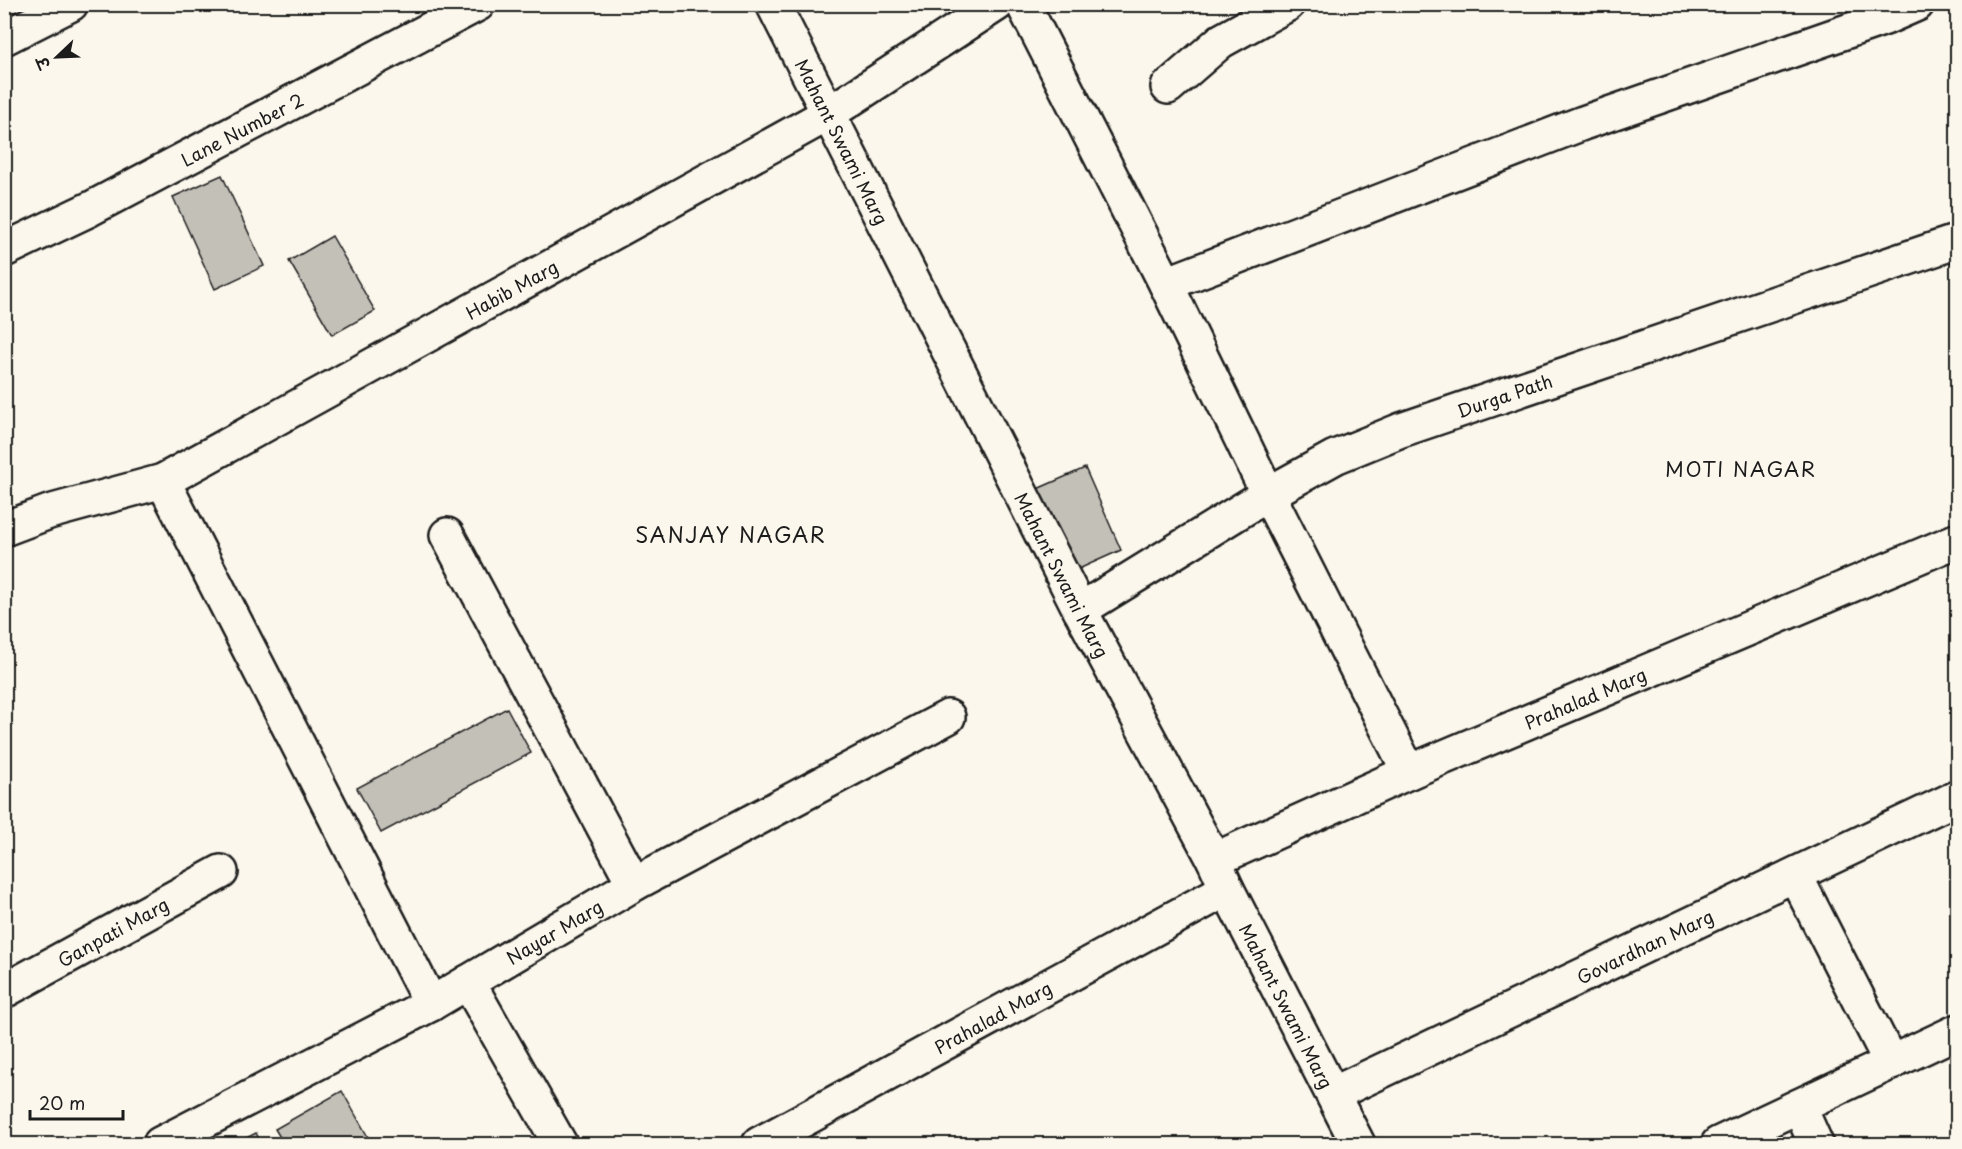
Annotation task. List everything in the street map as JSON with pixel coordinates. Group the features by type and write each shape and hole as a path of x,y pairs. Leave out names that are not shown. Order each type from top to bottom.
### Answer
{"street":[{"path":"4,38 71,4"},
{"name":"Lane Number 2","path":"4,250 101,204 478,4"},
{"name":"Mahant Swami Marg","path":"773,4 1080,610 1221,874 1358,1144"},
{"name":"Habib Marg","path":"4,530 50,512 163,481 828,114 997,4"},
{"path":"1023,4 1166,284 1268,494 1409,772"},
{"path":"1168,87 1221,41 1288,4"},
{"path":"1166,284 1583,123 1882,11 1917,4"},
{"name":"Durga Path","path":"1080,610 1268,494 1335,457 1401,430 1958,241"},
{"path":"163,481 431,1004"},
{"path":"447,536 634,884"},
{"name":"Prahalad Marg","path":"759,1144 1221,874 1409,772 1958,540"},
{"name":"Nayar Marg","path":"160,1144 431,1004 634,884 948,717"},
{"name":"Govardhan Marg","path":"1333,1094 1958,797"},
{"name":"Ganpati Marg","path":"4,991 221,872"},
{"path":"1795,875 1891,1063"},
{"path":"468,982 560,1144"},
{"path":"1718,1144 1958,1031"},
{"path":"1799,1106 1816,1144"}],"building":[{"path":"222,175 264,266 215,289 173,197"},
{"path":"332,236 375,311 332,335 289,261"},
{"path":"1085,468 1121,550 1072,572 1035,490"},
{"path":"507,708 531,753 381,833 357,788"},
{"path":"342,1091 372,1144 284,1144 275,1129"},
{"path":"256,1133 262,1144 235,1144"}],"district":[{"name":"MOTI NAGAR","path":"1741,469"},
{"name":"SANJAY NAGAR","path":"731,534"}]}
